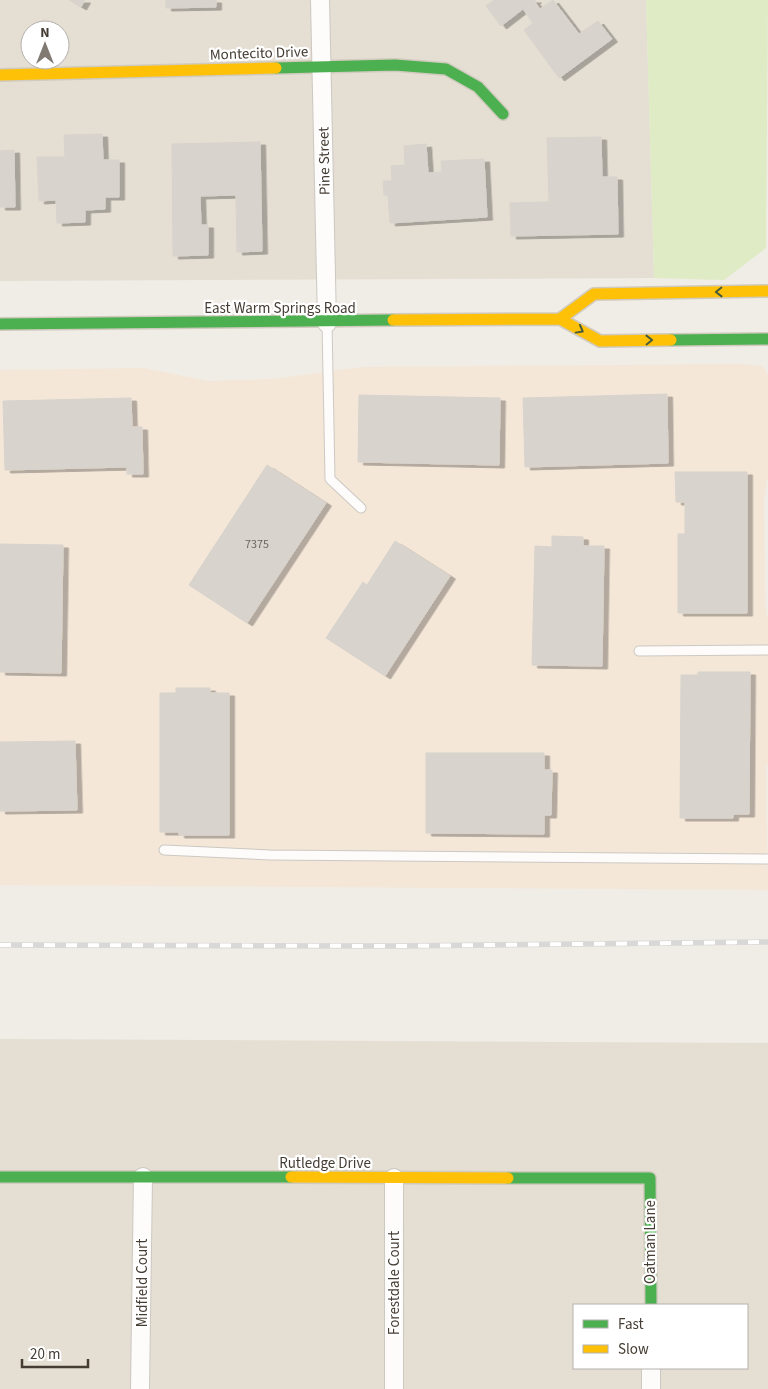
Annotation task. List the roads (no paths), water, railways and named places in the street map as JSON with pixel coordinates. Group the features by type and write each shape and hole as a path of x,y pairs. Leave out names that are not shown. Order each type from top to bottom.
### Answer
{"street":[{"name":"Pine Street","path":"320,0 327,323"},
{"name":"Montecito Drive","path":"0,76 395,64 446,69 478,87 502,114"},
{"path":"560,319 594,294 768,291"},
{"name":"East Warm Springs Road","path":"0,324 327,323 560,319 600,341 768,339"},
{"name":"Rutledge Drive","path":"0,1177 650,1178"},
{"name":"Midfield Court","path":"140,1389 142,1177"},
{"name":"Forestdale Court","path":"394,1178 394,1389"},
{"name":"Oatman Lane","path":"650,1178 651,1304"},
{"path":"651,1369 651,1389"}],"lane":[{"path":"327,323 330,479 361,508"},
{"path":"639,651 768,650"},
{"path":"164,850 314,855 768,859"}],"railway":[{"path":"0,945 396,946 768,942"}]}
